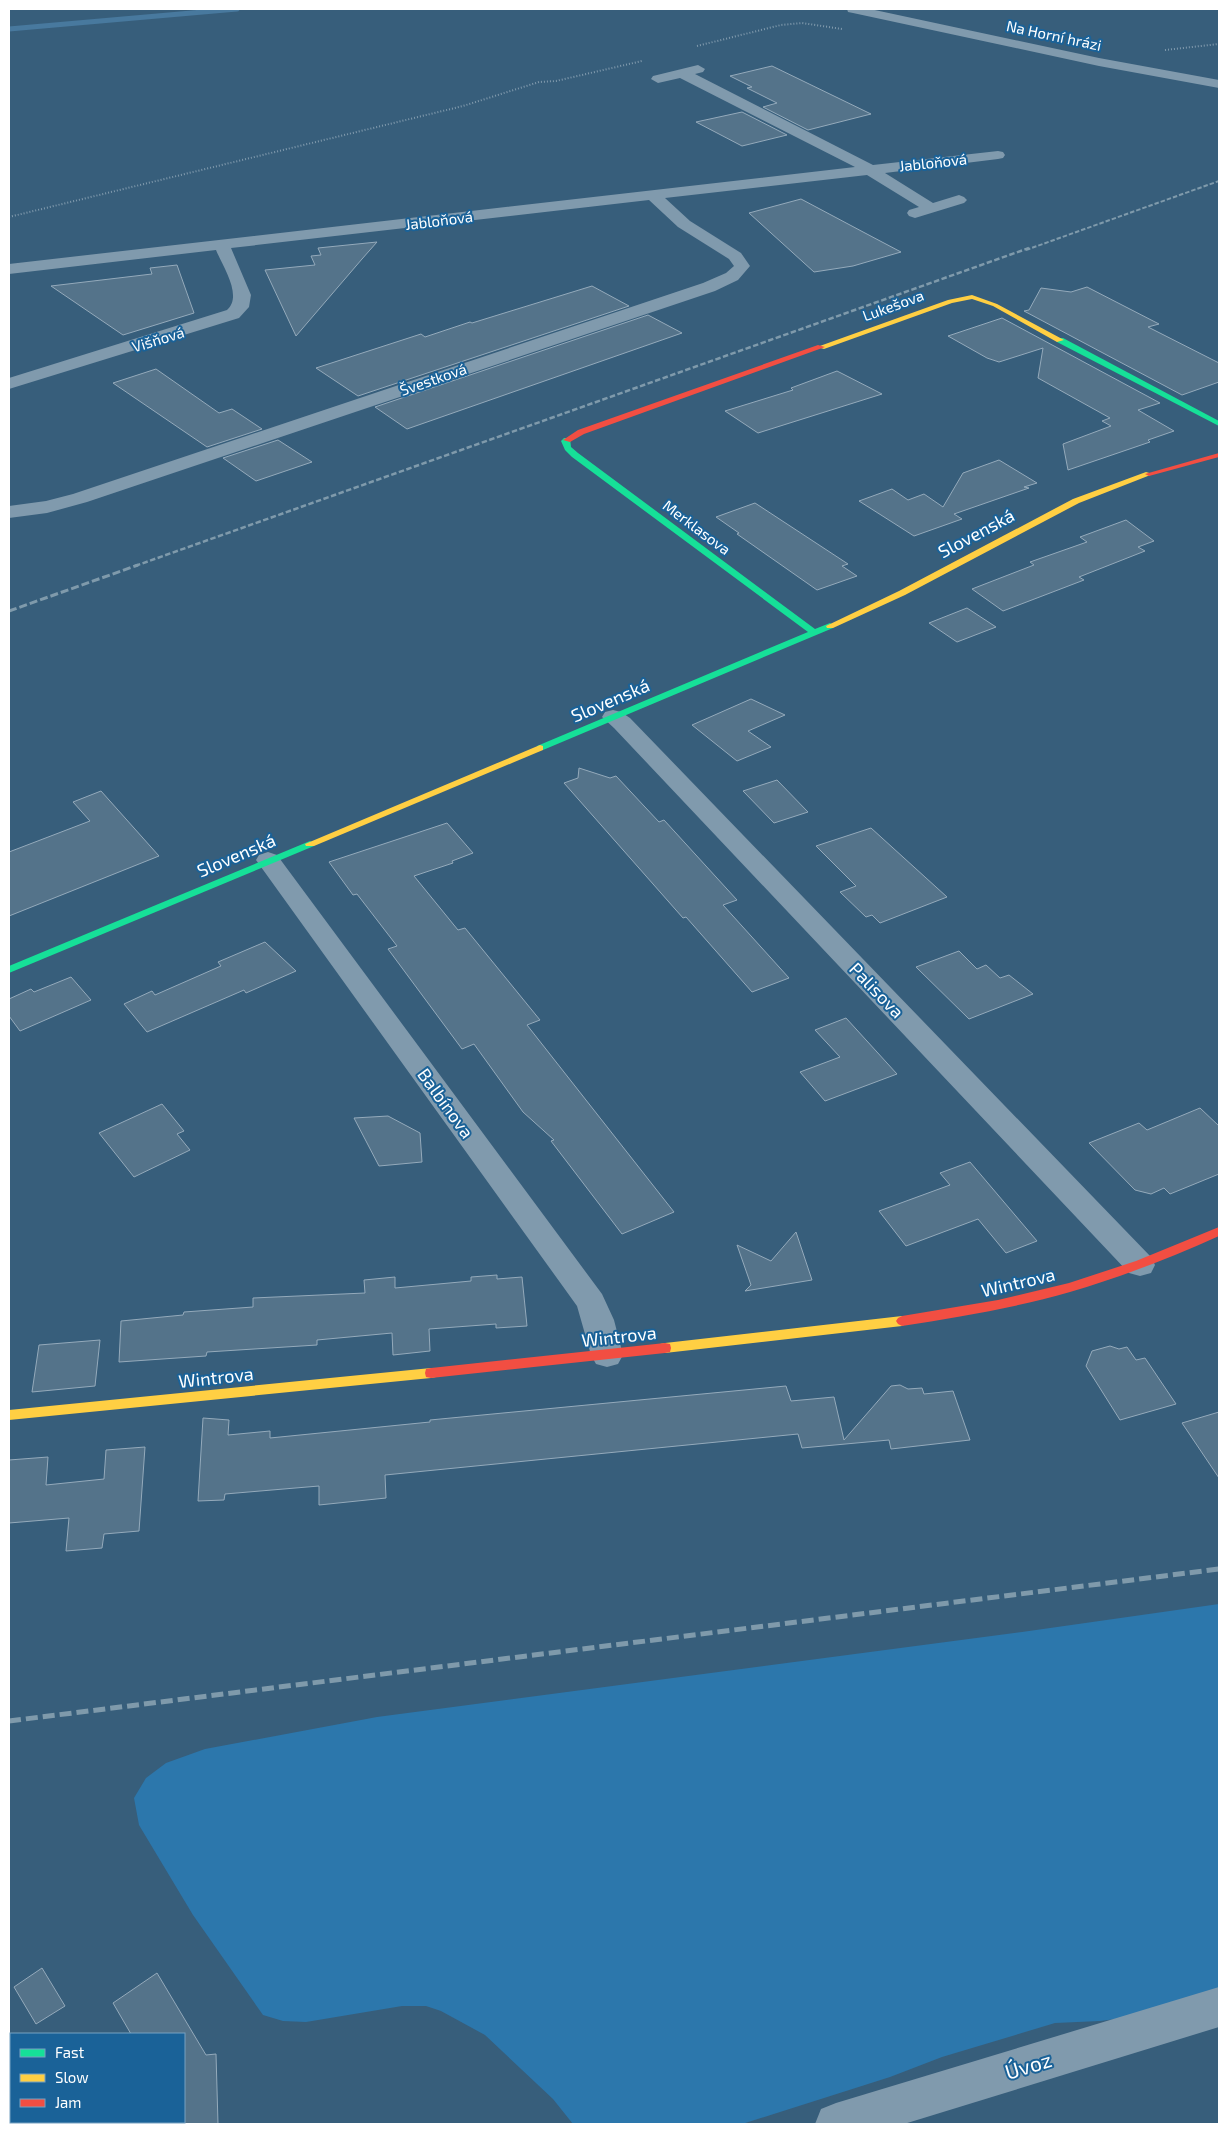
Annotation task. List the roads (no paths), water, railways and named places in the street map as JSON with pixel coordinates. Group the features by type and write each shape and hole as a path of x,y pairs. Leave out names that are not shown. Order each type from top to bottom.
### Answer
{"street":[{"name":"Na Horní hrázi","path":"852,9 1075,57 1219,84"},
{"path":"658,79 707,67"},
{"name":"Jabloňová","path":"682,73 844,155 931,208"},
{"name":"Jabloňová","path":"9,269 998,155"},
{"name":"Švestková","path":"9,512 38,509 80,498 699,290 733,276 739,271 742,266 735,256 684,224 653,195"},
{"path":"908,215 959,200"},
{"name":"Višňová","path":"9,384 233,314 241,307 242,296 222,245"},
{"name":"Lukešova","path":"565,441 581,432 950,300 972,298 995,305 1219,424"},
{"name":"Merklasova","path":"565,441 568,448 575,455 815,633"},
{"name":"Slovenská","path":"9,970 268,860 815,633 902,593 1076,501 1126,481 1219,455"},
{"name":"Palisova","path":"613,717 622,723 1140,1265"},
{"name":"Balbínova","path":"268,860 591,1302 607,1355"},
{"name":"Wintrova","path":"9,1415 607,1355 936,1318 1000,1305 1076,1286 1140,1265 1219,1231"},
{"name":"Úvoz","path":"836,2124 1219,2007"}],"waterway":[{"path":"9,29 237,9"}],"railway":[{"path":"1026,250 1219,181"},
{"path":"135,566 1029,248"},
{"path":"9,611 138,565"},
{"path":"9,1721 1219,1569"}]}
